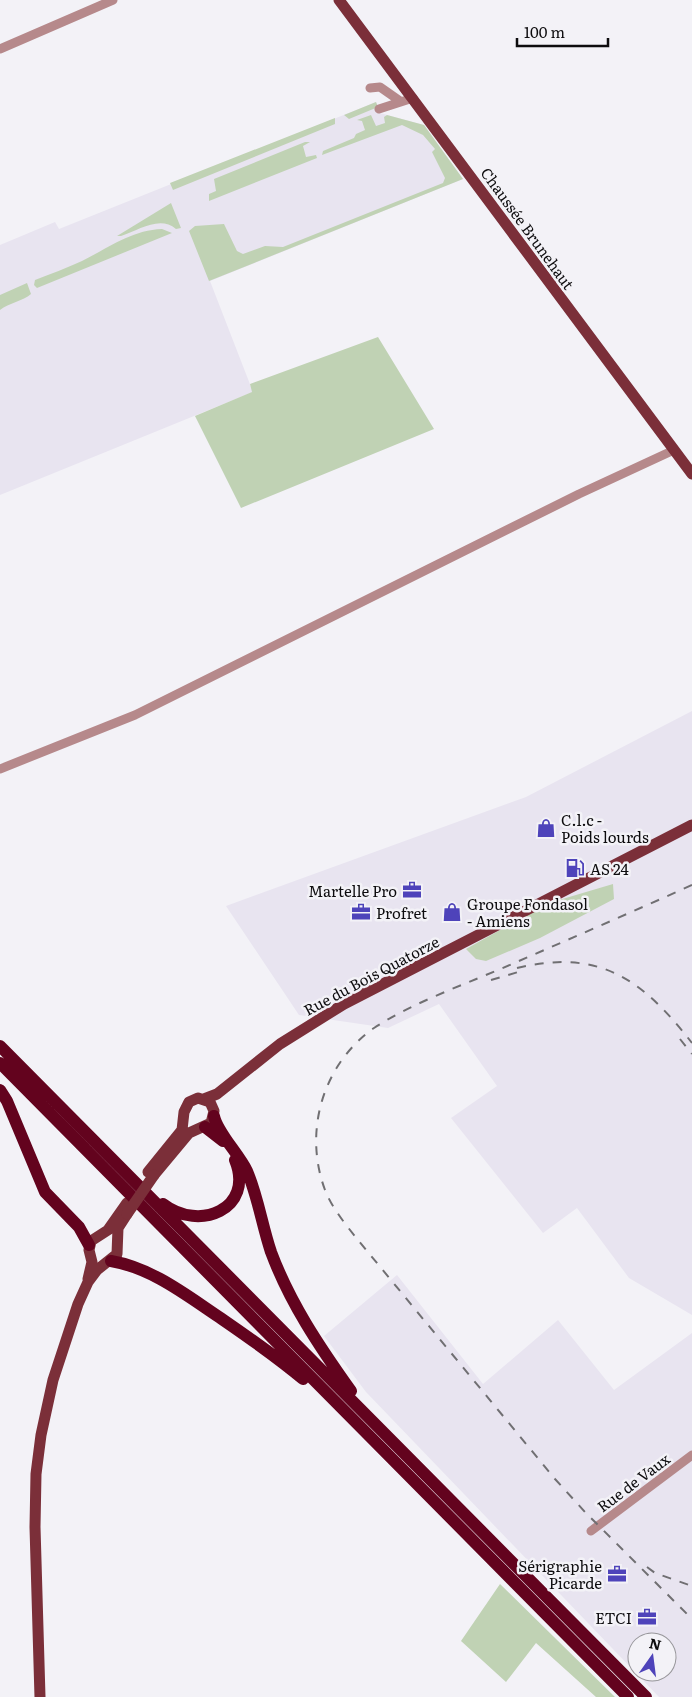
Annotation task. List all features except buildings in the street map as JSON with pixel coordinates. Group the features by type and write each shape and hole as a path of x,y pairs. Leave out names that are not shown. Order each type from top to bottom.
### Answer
{"highway":[{"path":"0,1046 646,1697"},
{"path":"0,1063 628,1697"},
{"path":"0,1090 11,1109 45,1192 78,1227 90,1250"},
{"path":"214,1113 216,1122 238,1153 250,1180 270,1250 295,1305 310,1332 372,1421"},
{"path":"134,1180 179,1214 199,1217 220,1211 235,1196 238,1186 238,1170 220,1138 201,1128"},
{"path":"107,1262 135,1267 171,1285 270,1352 315,1389 338,1403"}],"main road":[{"name":"Chaussée Brunehaut","path":"339,0 692,474"},
{"name":"Rue du Bois Quatorze","path":"204,1099 217,1094 280,1044 344,1004 692,825"},
{"name":"Rue du Bois Quatorze","path":"214,1113 223,1096 256,1064"},
{"path":"40,1697 35,1544 39,1449 58,1362 78,1304 88,1282 92,1262 90,1250 94,1237 104,1234 114,1224 182,1130 184,1112 189,1102 198,1098 210,1102 214,1113 211,1123 184,1138 151,1174"},
{"path":"184,1117 189,1124 201,1128"},
{"path":"88,1282 117,1254 118,1228 127,1208"},
{"path":"104,1234 111,1236 116,1241"},
{"path":"90,1250 96,1260 107,1262"}],"street":[{"path":"0,49 113,0"},
{"path":"370,88 380,88 400,101"},
{"path":"379,109 413,98"},
{"path":"0,770 135,715 579,494 674,450"},
{"name":"Rue de Vaux","path":"592,1531 692,1455"}],"shaded area":[{"path":"376,102 380,113 424,125 463,179 210,281 253,392 0,495 0,245 55,222 59,229"},
{"path":"692,711 692,1315 629,1278 577,1208 543,1233 451,1118 497,1086 439,1004 388,1028 299,1015 226,906 526,797"},
{"path":"397,1275 483,1384 558,1320 614,1390 692,1333 692,1697 659,1697 645,1682 677,1682 677,1632 627,1632 627,1664 366,1392 324,1336"}],"green space":[{"path":"376,102 378,107 349,119 344,115"},
{"path":"371,115 376,126 385,123 384,117 387,115 424,125 463,179 209,281 189,231 195,226 224,224 237,251 243,254 265,246 283,247 443,183 445,178 432,152 435,149 423,135 402,125 322,155 323,151 354,138 356,134 365,130 362,121 357,120"},
{"path":"335,118 335,124 173,190 170,183"},
{"path":"305,142 310,142 303,146 306,157 316,155 317,158 209,201 209,194 216,191 214,179"},
{"path":"171,203 181,228 176,229 170,225 156,223 117,236"},
{"path":"162,229 172,233 37,288 34,285 35,280 82,261 130,236"},
{"path":"27,283 31,294 0,310 0,295"},
{"path":"378,337 434,429 241,508 195,416 252,392 250,384"},
{"path":"613,884 614,899 540,938 486,961 476,959 466,949 549,903"},
{"path":"500,1584 615,1697 596,1697 536,1643 506,1682 461,1641"}],"railway":[{"path":"692,885 423,1001 374,1028 356,1043 342,1060 330,1080 322,1100 317,1122 316,1145 319,1168 325,1190 335,1210 353,1234 555,1479 585,1512 692,1619"},
{"path":"517,968 546,963 572,962 596,966 617,974 637,986 656,1002 692,1043"},
{"path":"491,980 525,970"},
{"path":"680,1039 692,1054"},
{"path":"647,1567 655,1573 692,1586"}],"place":[{"name":"C.l.c - Poids lourds","path":"546,828"},
{"name":"AS 24","path":"575,868"},
{"name":"Martelle Pro","path":"412,890"},
{"name":"Profret","path":"361,912"},
{"name":"Groupe Fondasol - Amiens","path":"452,912"},
{"name":"Sérigraphie Picarde","path":"617,1574"},
{"name":"ETCI","path":"647,1617"}]}
